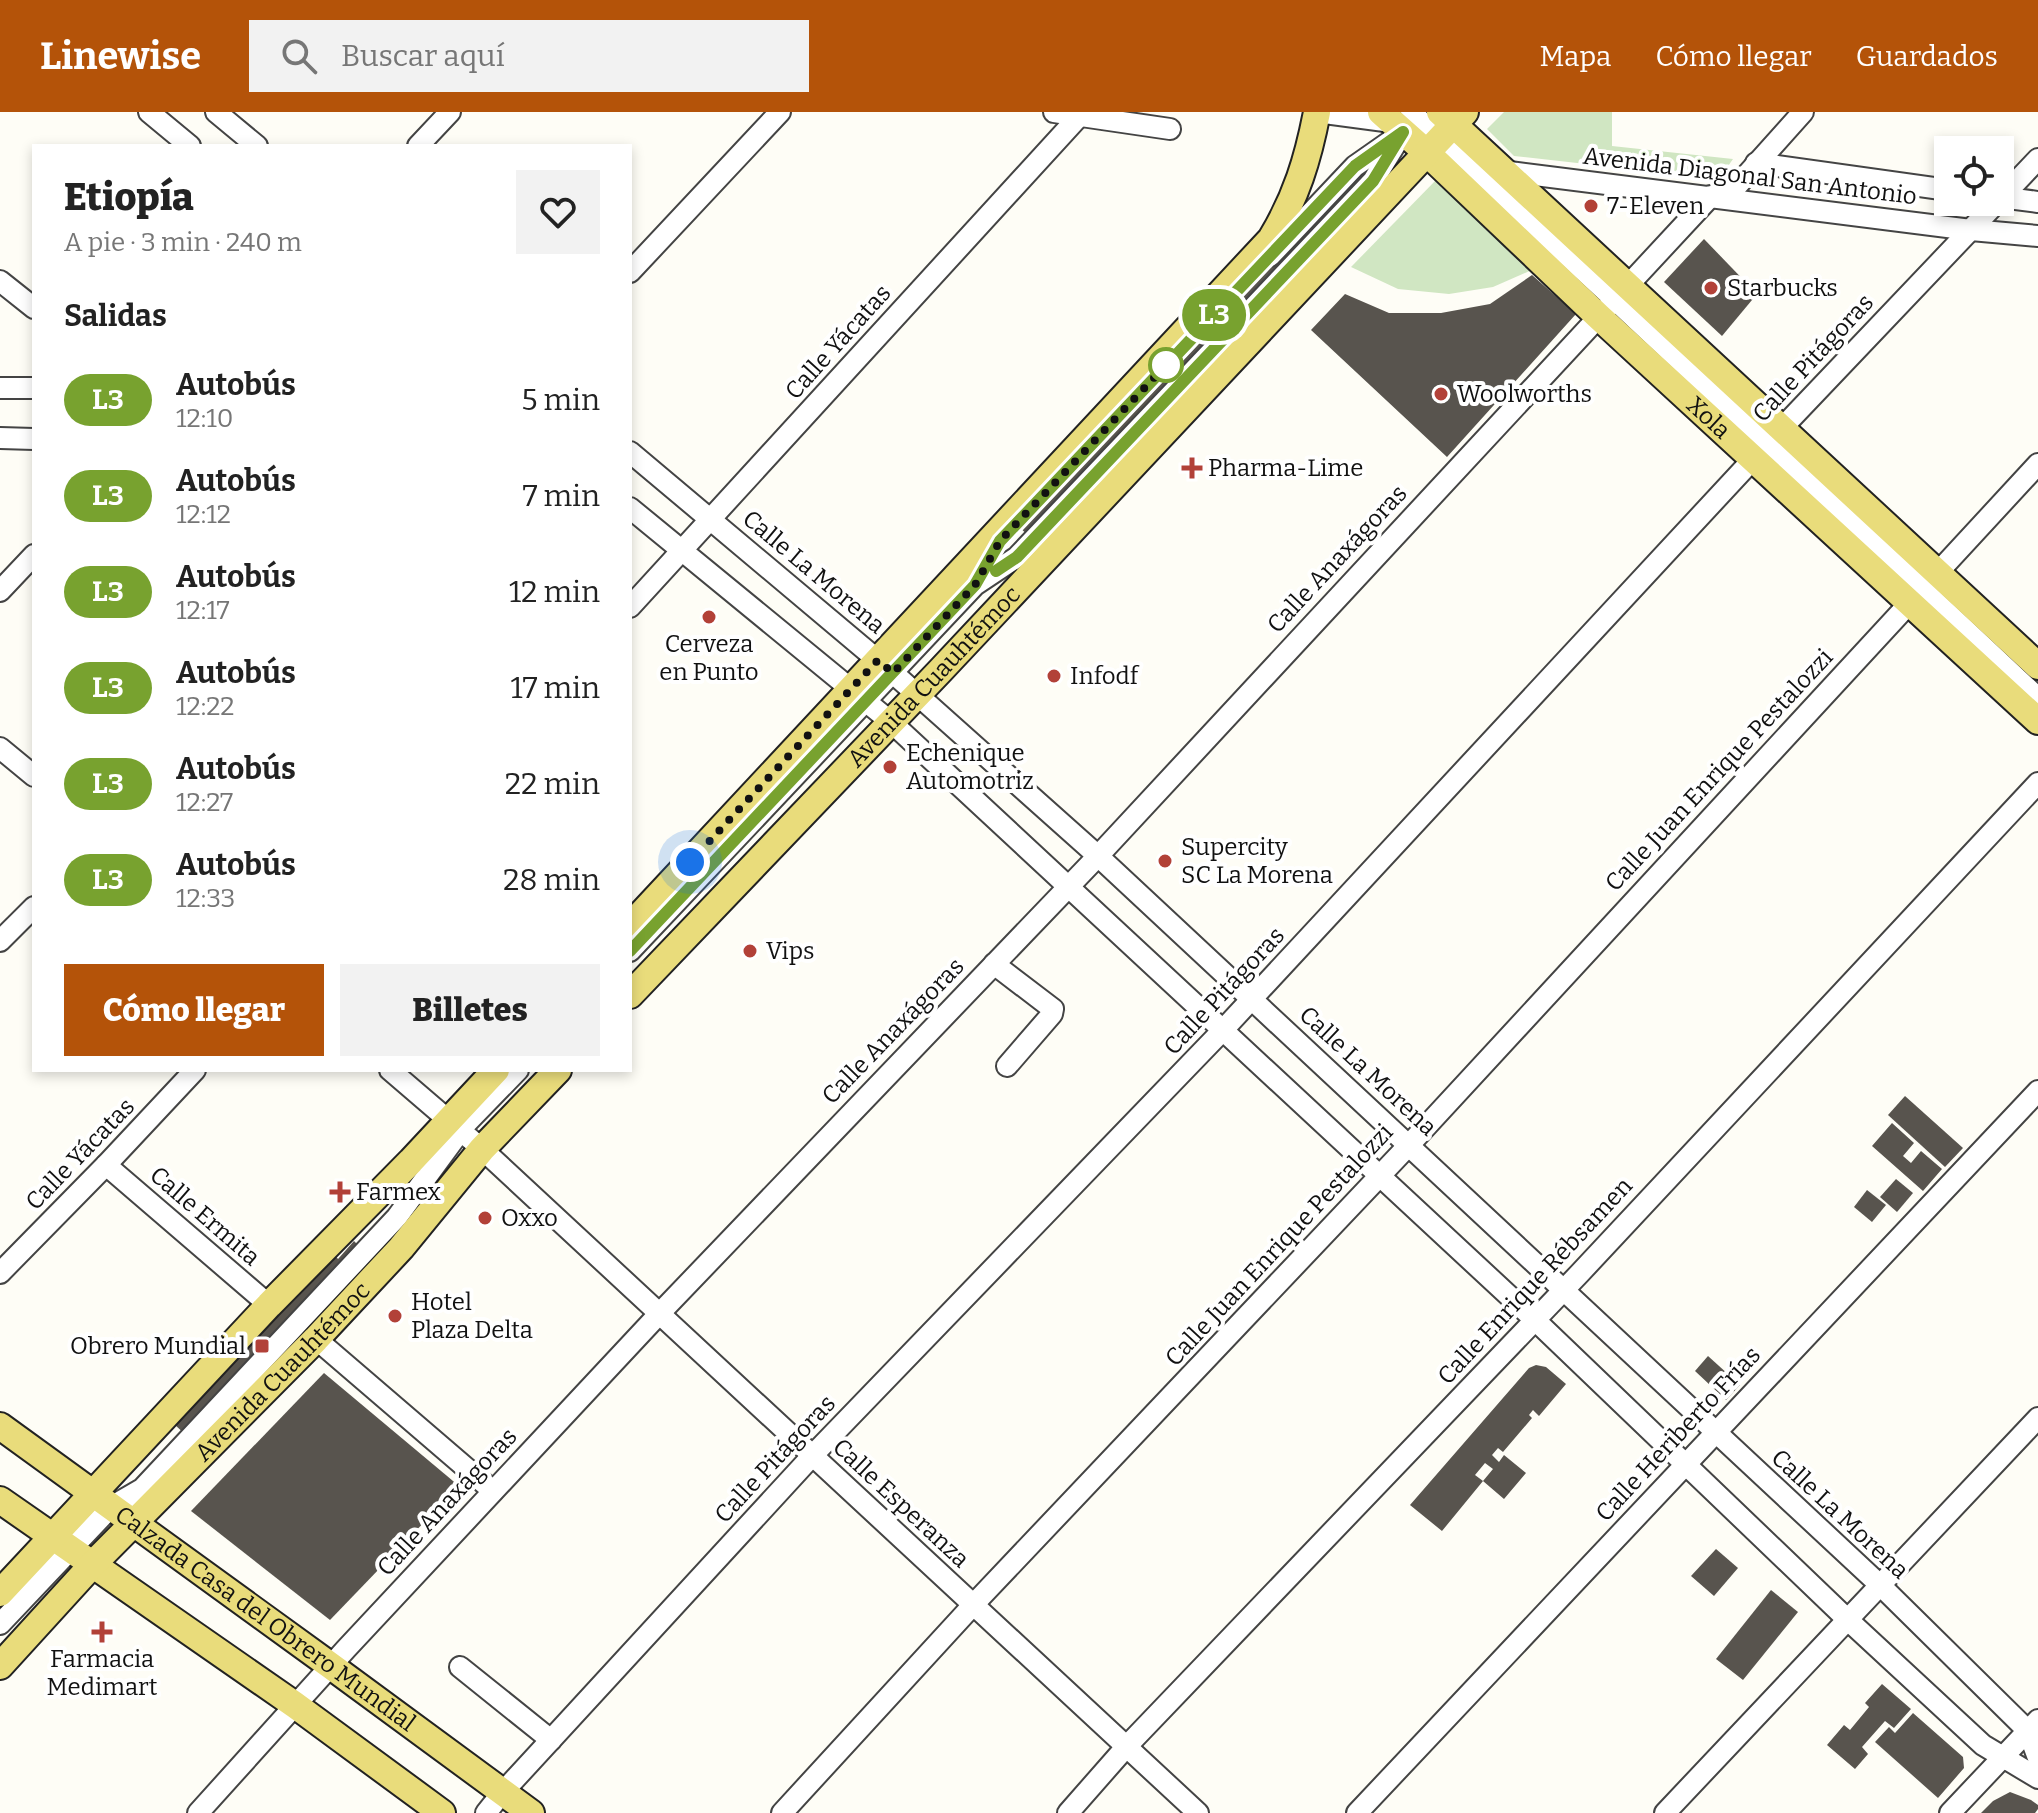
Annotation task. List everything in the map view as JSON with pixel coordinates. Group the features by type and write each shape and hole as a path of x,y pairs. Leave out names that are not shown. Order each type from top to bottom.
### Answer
{"main road":[{"name":"Avenida Cuauhtémoc","path":"632,924 859,695 1271,239 1287,212 1300,179 1317,112"},
{"name":"Xola","path":"1422,122 1503,171 1613,300 1923,588 2038,666"},
{"name":"Xola","path":"1422,122 1923,588 2038,721"},
{"name":"Avenida Cuauhtémoc","path":"632,993 918,695 1422,122"},
{"name":"Avenida Cuauhtémoc","path":"0,1593 62,1543 269,1305 455,1125 495,1072"},
{"name":"Avenida Cuauhtémoc","path":"0,1666 93,1564 316,1339 401,1248 482,1149 556,1072"},
{"name":"Calzada Casa del Obrero Mundial","path":"0,1426 331,1666 494,1803 531,1813"},
{"path":"0,1500 295,1705 442,1813"}],"street":[{"path":"216,112 255,144"},
{"path":"420,144 450,112"},
{"path":"632,270 780,112"},
{"path":"1054,112 1170,129"},
{"path":"1317,112 1422,122"},
{"name":"Calle Anaxágoras","path":"198,1813 493,1491 1098,856 1613,300 1756,163 1803,112"},
{"name":"Calle Yácatas","path":"632,605 1081,114"},
{"path":"161,116 188,144"},
{"name":"Avenida Diagonal San Antonio","path":"1422,122 1468,164 1503,171 2038,236"},
{"name":"Avenida Cuauhtémoc","path":"886,666 975,585 1017,557 1373,181 1422,122"},
{"name":"Calle Pitágoras","path":"2014,184 2038,159"},
{"path":"1756,163 1934,188"},
{"path":"1468,164 1613,300"},
{"path":"2014,200 2038,202"},
{"name":"Calle Pitágoras","path":"494,1803 812,1456 1253,999 1984,216"},
{"path":"0,281 32,306"},
{"path":"0,388 32,388"},
{"path":"0,438 32,439"},
{"name":"Calle La Morena","path":"632,454 886,666 1253,999 1715,1433 2033,1726 2038,1758"},
{"name":"Calle Juan Enrique Pestalozzi","path":"782,1813 973,1605 1380,1177 2038,464"},
{"path":"632,510 891,722 1535,1320 1983,1745 2038,1778"},
{"path":"0,591 32,557"},
{"path":"1923,588 2038,698"},
{"name":"Avenida Cuauhtémoc","path":"632,949 859,695"},
{"path":"0,748 32,774"},
{"name":"Calle Enrique Rébsamen","path":"1068,1813 1126,1747 1564,1290 2038,783"},
{"path":"0,941 32,909"},
{"path":"994,964 1053,1009 1007,1066"},
{"name":"Calle Yácatas","path":"0,1273 193,1072"},
{"name":"Calle Esperanza","path":"392,1072 482,1149 1198,1813"},
{"name":"Avenida Cuauhtémoc","path":"102,1500 142,1489 397,1217 455,1125 516,1072"},
{"name":"Calle Heriberto Frías","path":"1357,1813 2038,1091"},
{"name":"Calle Ermita","path":"106,1165 269,1305"},
{"path":"316,1339 493,1491"},
{"path":"1665,1813 2038,1418"},
{"name":"Avenida Cuauhtémoc","path":"0,1624 62,1543"},
{"path":"460,1667 551,1740"},
{"path":"1950,1813 2033,1726"}],"green space":[{"path":"1504,112 1612,112 1612,146 1733,159 1719,179 1514,156 1487,129"},
{"path":"1437,179 1534,269 1493,287 1449,294 1398,289 1351,267"}],"building":[{"path":"1302,223 1318,238 1028,535 1020,528 1036,511 1031,508"},
{"name":"Starbucks","path":"1704,239 1757,294 1722,336 1664,282"},
{"name":"Woolworths","path":"1532,275 1576,314 1447,457 1311,330 1345,294 1389,313 1441,313 1490,304"},
{"path":"1905,1096 1963,1148 1945,1167 1888,1115"},
{"path":"1892,1123 1914,1143 1903,1156 1911,1163 1921,1151 1942,1169 1923,1191 1872,1146"},
{"path":"1896,1179 1913,1193 1897,1212 1880,1197"},
{"path":"1867,1190 1886,1205 1872,1222 1854,1207"},
{"path":"354,1241 361,1248 189,1438 174,1424 334,1254 338,1259"},
{"path":"1708,1356 1740,1385 1726,1400 1695,1371"},
{"path":"1536,1365 1546,1367 1566,1384 1539,1416 1533,1410 1529,1415 1532,1418 1503,1452 1498,1448 1492,1455 1499,1462 1504,1455 1526,1473 1504,1499 1483,1481 1442,1531 1410,1505 1529,1368","holes":["1485,1463 1493,1469 1483,1481 1475,1475"]},
{"path":"324,1373 459,1486 330,1620 191,1511"},
{"path":"1716,1549 1738,1568 1714,1596 1691,1576"},
{"path":"1771,1590 1798,1612 1743,1680 1716,1659"},
{"path":"1882,1684 1911,1709 1894,1728 1885,1721 1862,1747 1868,1754 1855,1769 1827,1745 1844,1725 1850,1730 1869,1707 1865,1703"},
{"path":"1913,1713 1963,1757 1964,1768 1938,1798 1875,1742 1889,1727 1895,1733"},
{"path":"2010,1792 2031,1800 2038,1805 2038,1809 2035,1813 1981,1813 1993,1801"}],"bus line":[{"name":"L3","path":"632,949 975,585 1000,541 1355,166 1403,132 1373,181 1017,557 996,571"}],"place":[{"name":"7-Eleven","path":"1591,206"},
{"name":"Starbucks","path":"1711,288"},
{"name":"Woolworths","path":"1441,394"},
{"name":"Pharma-Lime","path":"1192,468"},
{"name":"Cerveza en Punto","path":"709,617"},
{"name":"Infodf","path":"1054,676"},
{"name":"Echenique Automotriz","path":"890,767"},
{"name":"Supercity SC La Morena","path":"1165,861"},
{"name":"Vips","path":"750,951"},
{"name":"Farmex","path":"340,1192"},
{"name":"Oxxo","path":"485,1218"},
{"name":"Hotel Plaza Delta","path":"395,1316"},
{"name":"Obrero Mundial","path":"262,1346"},
{"name":"Farmacia Medimart","path":"102,1632"}],"route":[{"path":"690,862 878,660 893,673 975,585 1000,541 1166,365"}]}
